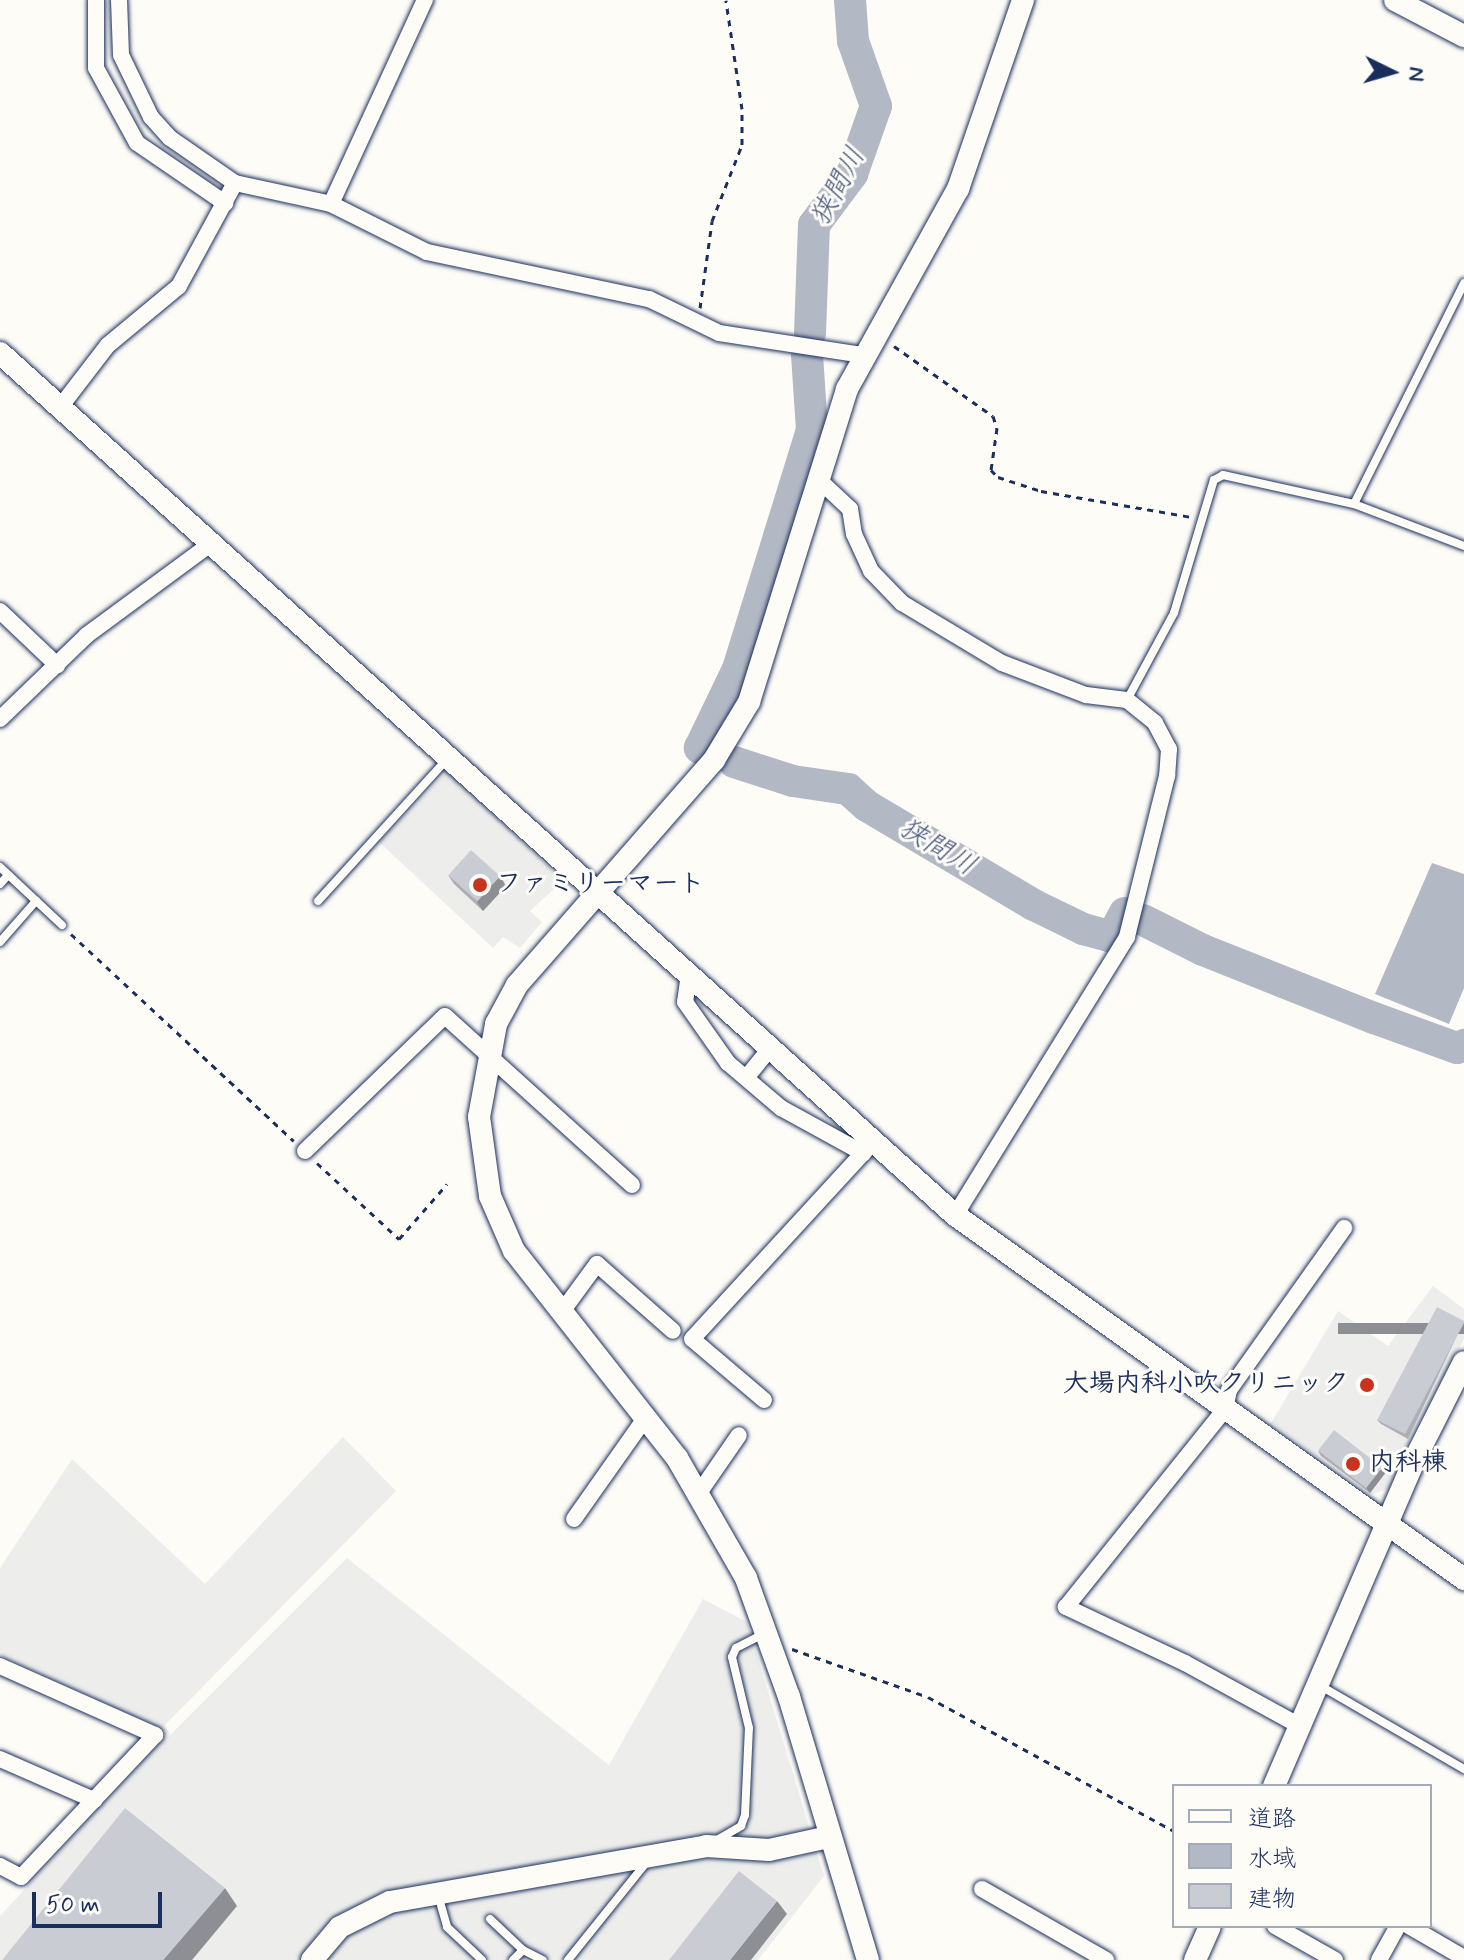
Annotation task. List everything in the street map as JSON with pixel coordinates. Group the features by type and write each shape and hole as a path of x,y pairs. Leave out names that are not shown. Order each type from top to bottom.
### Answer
{"street":[{"path":"96,0 96,68 137,143 225,203"},
{"path":"119,0 121,55 151,117 170,138 235,183 331,204 427,252 649,299 719,333 863,355"},
{"path":"331,204 425,0"},
{"path":"868,1960 769,1636 746,1578 699,1493 646,1417 514,1251 490,1196 479,1117 487,1058 496,1024 517,985 714,760 743,714 818,479 863,355 958,189 1023,0"},
{"path":"1395,0 1464,36"},
{"path":"61,406 108,345 179,286 235,183"},
{"path":"0,353 771,1047 868,1147 955,1215 1464,1579"},
{"path":"818,479 850,509 854,534 871,571 902,603 1002,663 1086,695 1127,700 1155,723 1169,749 1167,776 1127,937 955,1215"},
{"path":"0,719 134,597 213,542"},
{"path":"0,611 57,665"},
{"path":"689,974 685,1002 728,1063 781,1108 868,1147"},
{"path":"305,1151 445,1016 487,1058 632,1185"},
{"path":"746,1078 771,1047"},
{"path":"764,1400 692,1339 868,1147"},
{"path":"1300,1726 1185,1663 1066,1607 1225,1409 1229,1390 1344,1228"},
{"path":"561,1313 597,1264 673,1331"},
{"path":"1275,1784 1387,1526 1464,1362"},
{"path":"574,1519 646,1417"},
{"path":"699,1493 739,1435"},
{"path":"0,1666 155,1735 21,1877 0,1866"},
{"path":"0,1759 94,1800"},
{"path":"312,1960 340,1927 367,1911 437,1894 706,1846 769,1850 829,1837"},
{"path":"982,1889 1106,1960"},
{"path":"1195,1960 1209,1928"},
{"path":"1279,1928 1335,1960"},
{"path":"1379,1960 1397,1928"},
{"path":"1412,1928 1453,1956"}],"lane":[{"path":"1354,504 1464,283"},
{"path":"1127,700 1174,613 1214,480 1223,475 1354,504 1464,546"},
{"path":"318,901 448,757"},
{"path":"0,867 62,925"},
{"path":"0,884 8,875"},
{"path":"0,942 36,901"},
{"path":"706,1846 741,1826 745,1815 749,1728 732,1657 736,1648 769,1636"},
{"path":"1318,1685 1464,1769"},
{"path":"568,1960 652,1856"},
{"path":"437,1894 447,1927 482,1960"},
{"path":"490,1919 523,1950 543,1960"},
{"path":"513,1960 523,1950"}],"path":[{"path":"698,323 712,221 739,164 742,145 742,109 726,0"},
{"path":"876,334 993,416 997,428 991,470 998,477 1041,491 1203,519"},
{"path":"62,925 399,1239 447,1184"},
{"path":"769,1636 928,1697 1172,1830"}],"shaded area":[{"path":"447,772 554,872 554,889 530,911 542,922 520,948 503,937 493,948 379,842"},
{"name":"大場内科小吹クリニック","path":"1433,1286 1464,1309 1464,1339 1403,1452 1406,1459 1393,1487 1370,1495 1271,1423 1338,1311 1388,1346"},
{"path":"343,1437 396,1491 165,1725 170,1735 347,1558 609,1765 703,1599 747,1622 824,1876 758,1960 0,1960 0,1916 166,1736 164,1730 0,1655 0,1568 72,1459 205,1584"}],"water":[{"path":"1432,863 1464,874 1464,988 1449,1024 1375,994"}],"building":[{"name":"ファミリーマート","path":"471,850 500,876 477,901 448,875"},
{"path":"1437,1307 1464,1323 1405,1434 1377,1420"},
{"name":"内科棟","path":"1334,1430 1382,1468 1366,1488 1318,1450"},
{"path":"125,1808 225,1888 163,1960 2,1960"},
{"path":"739,1871 777,1901 730,1960 669,1960"}],"waterway":[{"name":"狭間川","path":"810,333 814,225 852,174 876,106 853,41 850,0"},
{"name":"狭間川","path":"706,751 700,748 738,669 812,430 807,355"},
{"name":"狭間川","path":"734,762 793,781 848,789 867,806 1034,905 1083,929 1112,937 1125,913"},
{"name":"狭間川","path":"1143,920 1203,950 1374,1018 1457,1048 1464,1045"}],"place":[{"name":"ファミリーマート","path":"480,885"},
{"name":"大場内科小吹クリニック","path":"1367,1385"},
{"name":"内科棟","path":"1353,1464"}]}
